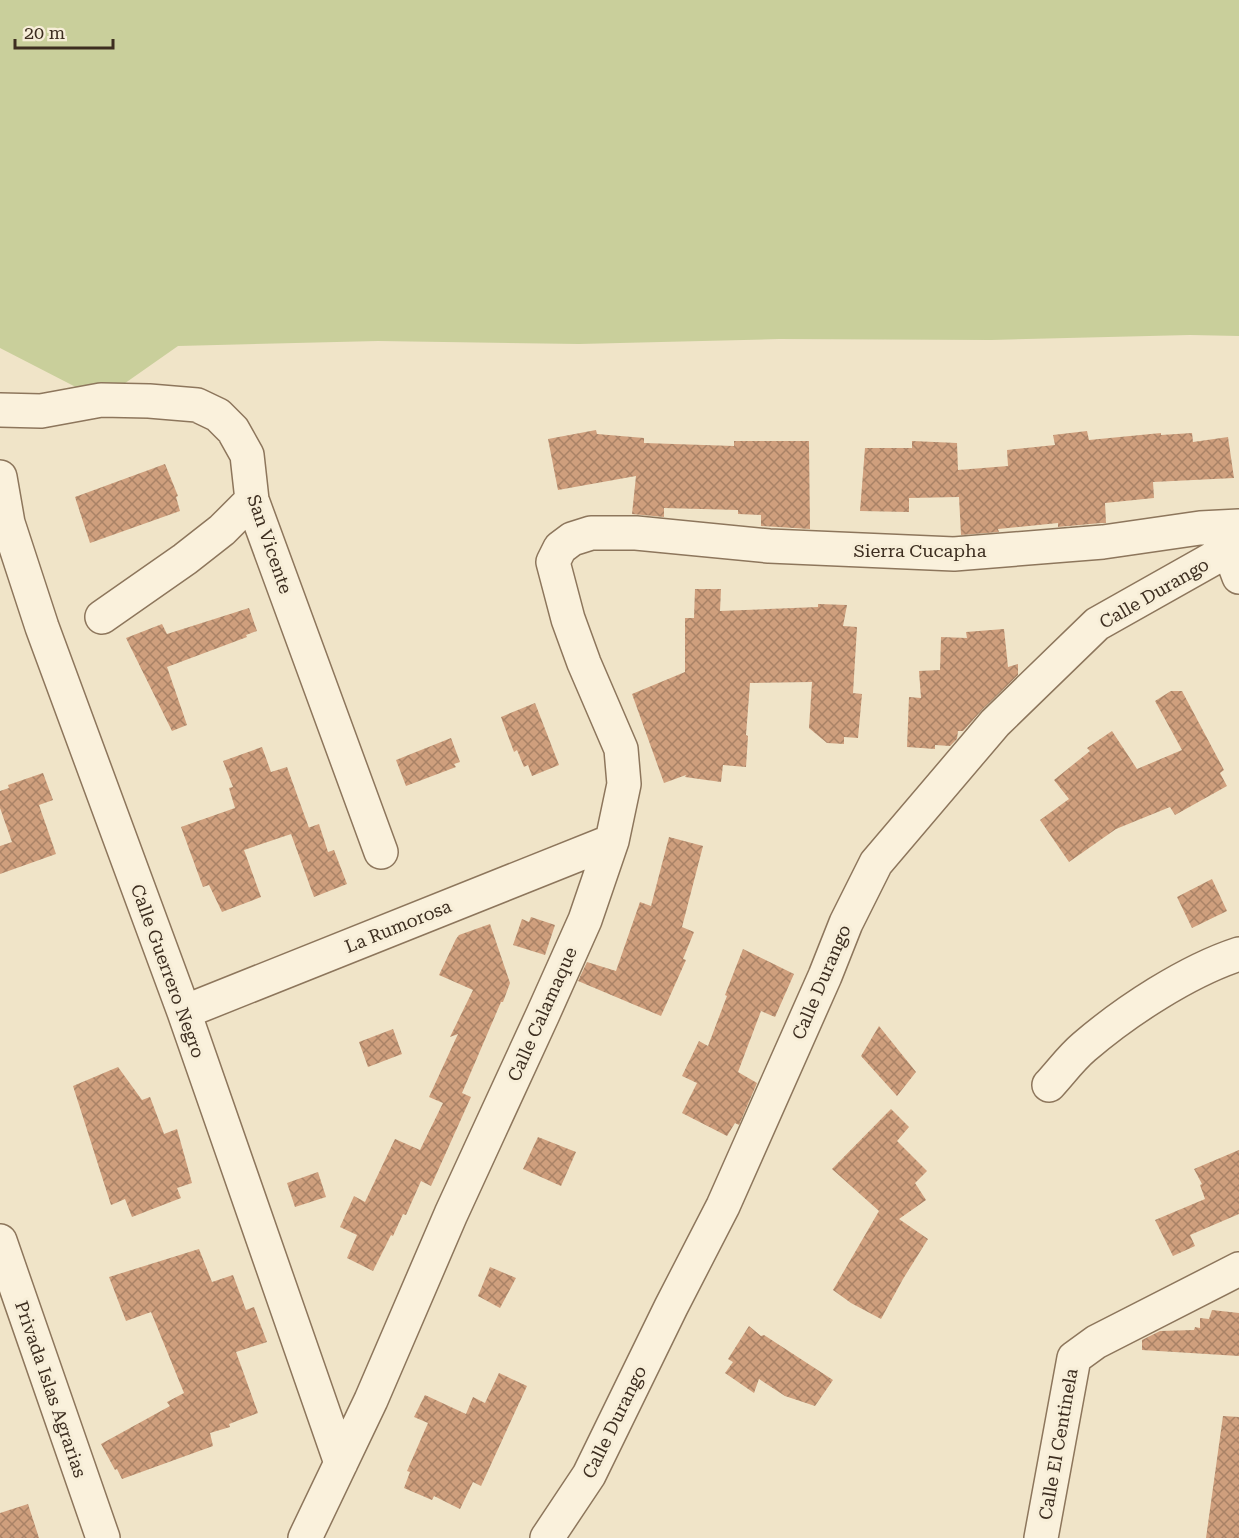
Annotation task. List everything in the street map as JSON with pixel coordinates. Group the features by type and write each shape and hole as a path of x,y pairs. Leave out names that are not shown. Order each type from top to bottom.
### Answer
{"street":[{"name":"San Vicente","path":"0,410 41,411 101,400 197,405 218,415 233,430 247,455 252,500 381,852"},
{"name":"Calle Guerrero Negro","path":"0,477 8,523 42,627 184,1012 341,1463"},
{"path":"102,617 185,560 222,530 252,500"},
{"name":"Sierra Cucapha","path":"636,534 769,546 954,554 1103,542 1200,528 1238,538"},
{"name":"Calle Calamaque","path":"305,1538 371,1400 451,1214 585,920 612,841 624,784 621,748 584,663 568,619 553,562 560,548 572,539 591,533 636,534"},
{"path":"1238,538 1233,561 1239,577"},
{"name":"Calle Durango","path":"548,1538 589,1475 665,1318 723,1206 825,976 846,923 876,863 995,723 1097,624 1238,538"},
{"name":"La Rumorosa","path":"184,1012 612,841"},
{"path":"1049,1085 1083,1048 1130,1012 1218,961 1239,954"},
{"name":"Privada Islas Agrarias","path":"0,1241 103,1538"},
{"name":"Calle El Centinela","path":"1041,1538 1074,1358 1096,1342 1239,1269"}],"green space":[{"path":"0,0 1239,0 1239,336 991,340 779,339 579,344 378,341 178,346 101,400 0,348"}],"building":[{"path":"596,430 597,434 644,438 644,443 734,446 734,441 809,441 810,529 761,526 761,515 738,514 738,510 664,508 664,517 632,514 636,476 558,490 548,439"},
{"path":"1087,431 1089,440 1161,433 1161,435 1192,433 1193,442 1228,437 1234,478 1153,482 1154,498 1105,503 1106,523 1058,527 1058,523 961,535 959,497 909,498 909,512 860,511 865,448 912,448 912,441 957,443 958,470 1008,466 1007,450 1055,445 1053,435"},
{"path":"165,464 178,496 176,497 180,511 90,543 75,497"},
{"path":"695,589 721,589 720,611 818,607 818,604 847,605 843,626 857,627 853,693 862,694 858,738 844,737 844,744 827,743 809,728 812,682 750,683 746,767 723,765 721,782 685,777 686,775 664,783 632,694 685,672 685,618 694,618"},
{"path":"249,608 257,631 246,635 247,637 167,667 187,725 172,731 126,638 162,624 167,634"},
{"path":"1004,629 1008,667 1018,664 1018,675 963,731 958,731 957,739 950,746 935,745 935,749 907,747 909,697 921,698 919,671 940,670 941,637 967,638 966,632"},
{"path":"1171,691 1182,691 1224,770 1220,773 1227,786 1175,815 1170,807 1116,829 1069,862 1040,820 1069,799 1054,780 1090,751 1087,748 1112,731 1137,769 1182,750 1155,701"},
{"path":"535,703 559,765 532,776 528,765 524,767 517,750 514,752 501,717"},
{"path":"451,738 460,762 454,764 456,767 406,786 396,760"},
{"path":"262,747 271,772 287,767 309,828 244,850 261,897 222,912 209,885 203,887 181,827 235,808 229,788 233,787 223,761"},
{"path":"43,773 53,800 39,805 56,854 0,874 0,846 12,842 0,808 0,791 9,788 8,785"},
{"path":"319,824 328,852 334,850 347,884 314,897 291,834"},
{"path":"669,837 703,846 682,927 694,932 683,959 686,960 661,1016 578,981 587,962 616,971 640,902 651,906"},
{"path":"1212,879 1227,911 1192,928 1177,897"},
{"path":"531,917 555,925 545,955 513,945 522,919 529,922"},
{"path":"490,924 510,983 462,1093 471,1097 431,1186 421,1181 406,1215 403,1214 373,1271 347,1258 357,1235 340,1227 354,1196 365,1202 395,1139 420,1150 443,1103 429,1097 458,1034 450,1037 473,990 439,975 459,935"},
{"path":"743,949 794,974 775,1017 761,1011 738,1072 757,1083 739,1125 735,1123 727,1136 682,1113 697,1083 682,1076 699,1041 708,1046"},
{"path":"879,1026 916,1072 897,1096 861,1056"},
{"path":"393,1029 402,1054 368,1067 359,1042"},
{"path":"118,1067 142,1100 150,1097 164,1134 177,1129 192,1183 177,1188 181,1198 132,1217 125,1199 111,1205 73,1086"},
{"path":"891,1109 909,1127 897,1141 927,1171 915,1183 926,1200 899,1219 928,1239 881,1319 851,1303 833,1290 879,1211 832,1169"},
{"path":"538,1137 576,1152 561,1186 523,1169"},
{"path":"1239,1150 1239,1214 1190,1235 1195,1246 1173,1256 1155,1220 1205,1199 1200,1185 1202,1184 1194,1169"},
{"path":"318,1172 326,1197 295,1207 287,1183"},
{"path":"199,1249 212,1282 233,1275 246,1310 254,1307 267,1342 236,1352 258,1413 229,1424 230,1427 210,1433 213,1446 122,1479 101,1444 170,1406 167,1402 184,1393 151,1312 126,1321 109,1277"},
{"path":"490,1267 516,1278 500,1308 478,1296"},
{"path":"1212,1310 1239,1313 1239,1356 1142,1350 1142,1340 1160,1331 1200,1328 1200,1318 1209,1319"},
{"path":"749,1326 761,1336 764,1335 833,1380 815,1406 785,1396 759,1379 754,1393 725,1373 733,1362 728,1359"},
{"path":"499,1373 527,1386 481,1486 473,1482 460,1509 434,1496 432,1500 404,1488 410,1472 407,1471 428,1423 414,1417 425,1395 466,1414 473,1397 485,1403"},
{"path":"1223,1416 1239,1417 1239,1538 1206,1538"},
{"path":"28,1504 39,1538 0,1538 0,1513"}]}
